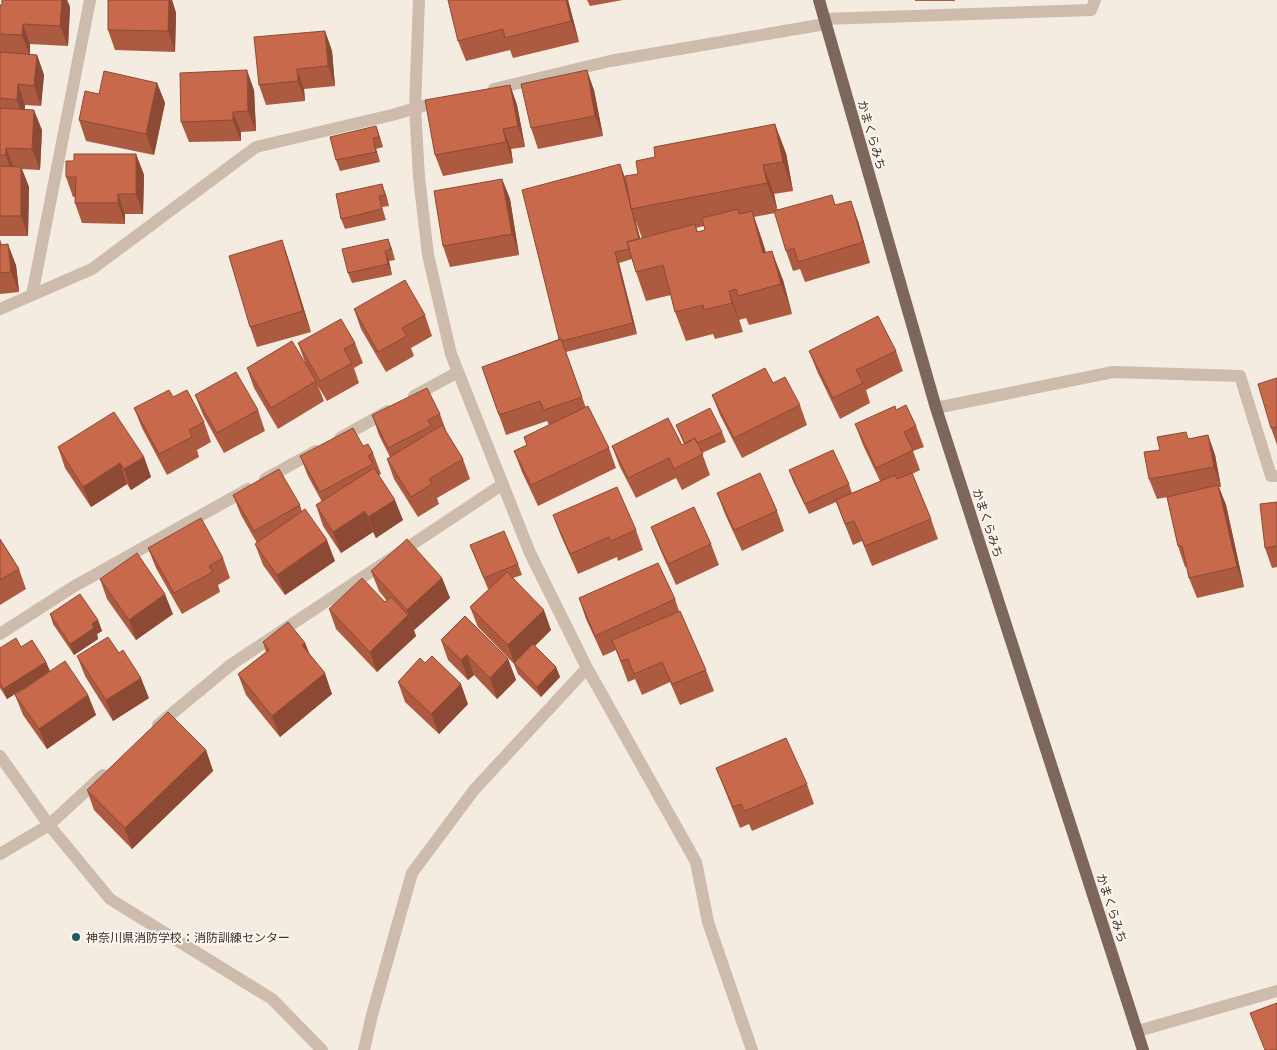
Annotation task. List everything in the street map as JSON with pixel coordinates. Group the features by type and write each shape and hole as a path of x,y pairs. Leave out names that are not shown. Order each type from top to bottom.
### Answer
{"main road":[{"name":"かまくらみち","path":"818,0 936,408 1143,1050"}],"street":[{"path":"32,295 90,0"},
{"path":"419,0 415,108 419,177 428,255 451,354 530,553 587,668 696,862 708,922 752,1050"},
{"path":"480,92 610,61 825,22 1091,10 1095,0"},
{"path":"0,309 92,269 256,147 434,104"},
{"path":"0,634 73,587 458,372"},
{"path":"936,408 1113,372 1240,376 1271,476 1277,476"},
{"path":"152,731 232,664 503,484"},
{"path":"364,1050 412,873 474,790 587,668"},
{"path":"0,756 49,825 110,900 272,999 322,1050"},
{"path":"0,854 49,825 110,768"},
{"path":"1138,1031 1277,991"}],"building":[{"path":"2,0 62,0 60,26 23,24 22,35 0,34 0,5 2,5"},
{"path":"108,0 169,0 168,31 108,30"},
{"path":"448,0 566,0 571,21 505,38 503,29 458,41"},
{"path":"325,31 328,66 297,69 298,81 259,85 254,37"},
{"path":"0,52 37,55 34,86 18,84 17,100 0,98"},
{"path":"247,70 248,111 233,112 233,120 181,122 180,73"},
{"path":"587,70 595,116 531,128 521,84"},
{"path":"104,71 157,83 146,134 79,120 85,91 99,94"},
{"path":"510,85 518,126 503,129 506,142 435,155 425,100"},
{"path":"0,108 34,110 32,149 6,148 6,155 0,155"},
{"path":"775,124 783,162 763,165 767,183 631,209 625,176 638,174 636,161 655,157 654,147"},
{"path":"376,126 379,137 373,138 376,152 336,160 330,137"},
{"path":"74,154 136,154 136,194 118,194 118,203 75,203 76,177 66,177 66,161 74,161"},
{"path":"620,164 639,239 627,242 629,249 615,252 633,323 562,341 559,339 522,190"},
{"path":"0,166 21,167 21,216 0,216"},
{"path":"502,179 512,234 443,246 434,191"},
{"path":"382,184 385,195 379,196 382,209 341,219 336,194"},
{"path":"832,195 835,205 851,201 863,242 798,262 794,248 786,251 774,211"},
{"path":"738,209 739,214 752,211 763,253 772,251 781,284 738,296 736,289 729,291 732,303 704,310 703,305 675,312 663,265 636,272 627,242 695,224 697,232 705,230 702,218"},
{"path":"388,239 391,249 385,251 388,264 348,273 342,249"},
{"path":"282,240 303,311 250,327 229,256"},
{"path":"8,244 11,272 0,273 0,245"},
{"path":"405,280 425,315 402,328 407,336 378,352 354,309"},
{"path":"878,316 896,351 856,370 863,383 833,398 809,351"},
{"path":"341,319 355,343 344,349 352,363 320,381 298,343"},
{"path":"561,339 582,397 544,410 540,401 499,415 482,367"},
{"path":"292,341 316,381 271,408 247,368"},
{"path":"765,368 773,383 785,377 800,405 734,438 712,395"},
{"path":"236,372 258,410 217,433 195,395"},
{"path":"1277,378 1277,427 1271,428 1258,384"},
{"path":"427,388 440,414 428,420 431,426 388,448 372,415"},
{"path":"169,390 173,397 187,390 204,422 189,430 192,437 159,454 134,408"},
{"path":"906,405 916,426 904,432 913,450 876,468 855,424 895,406 896,410"},
{"path":"588,406 609,448 531,485 514,451 527,445 524,437"},
{"path":"710,408 722,432 697,443 695,438 685,444 676,425"},
{"path":"114,412 144,457 124,469 120,463 83,487 58,447"},
{"path":"668,418 682,445 695,438 703,454 674,469 669,458 628,478 612,446"},
{"path":"442,425 463,459 429,479 432,484 411,497 387,459"},
{"path":"353,428 363,446 368,444 373,453 368,456 373,464 320,492 300,456"},
{"path":"1186,432 1188,439 1208,435 1214,467 1149,479 1144,452 1160,450 1157,437"},
{"path":"833,450 849,484 805,504 789,470"},
{"path":"374,468 395,500 368,517 365,511 333,532 316,505"},
{"path":"279,469 300,505 254,531 233,495"},
{"path":"760,473 777,511 734,530 717,493"},
{"path":"912,473 931,519 865,546 854,521 845,524 836,500 895,475 897,479"},
{"path":"1218,485 1237,567 1189,578 1182,546 1178,546 1167,497"},
{"path":"617,487 636,530 611,541 609,537 570,554 553,515"},
{"path":"1277,502 1277,546 1265,548 1260,504"},
{"path":"694,507 711,544 668,564 651,527"},
{"path":"305,509 327,540 277,575 255,544"},
{"path":"201,518 223,558 209,566 213,572 174,593 148,548"},
{"path":"504,531 518,564 484,578 470,545"},
{"path":"0,539 19,569 0,580"},
{"path":"407,539 442,578 407,610 371,571"},
{"path":"137,553 165,594 129,620 100,579"},
{"path":"658,563 675,599 595,636 579,598"},
{"path":"507,572 544,610 508,645 470,607"},
{"path":"362,578 385,602 391,597 408,615 370,652 329,609"},
{"path":"80,594 98,620 92,624 94,628 70,644 50,614"},
{"path":"680,611 706,670 672,684 662,662 634,674 628,659 621,661 612,640"},
{"path":"465,616 508,659 490,678 467,655 461,660 441,640"},
{"path":"288,622 305,643 302,645 325,673 272,716 238,674 269,650 263,642"},
{"path":"108,637 119,653 123,650 141,678 106,700 77,656"},
{"path":"16,638 21,647 32,640 46,662 3,689 0,683 0,648"},
{"path":"533,644 556,667 537,687 514,663"},
{"path":"432,656 461,684 431,714 398,682 420,658 425,663"},
{"path":"65,661 88,695 39,729 15,695"},
{"path":"168,712 206,750 125,828 87,790"},
{"path":"786,738 807,784 745,811 741,804 733,807 716,768"},
{"path":"1277,1003 1277,1050 1265,1050 1250,1013"}],"place":[{"name":"神奈川県消防学校：消防訓練センター","path":"76,937"}]}
